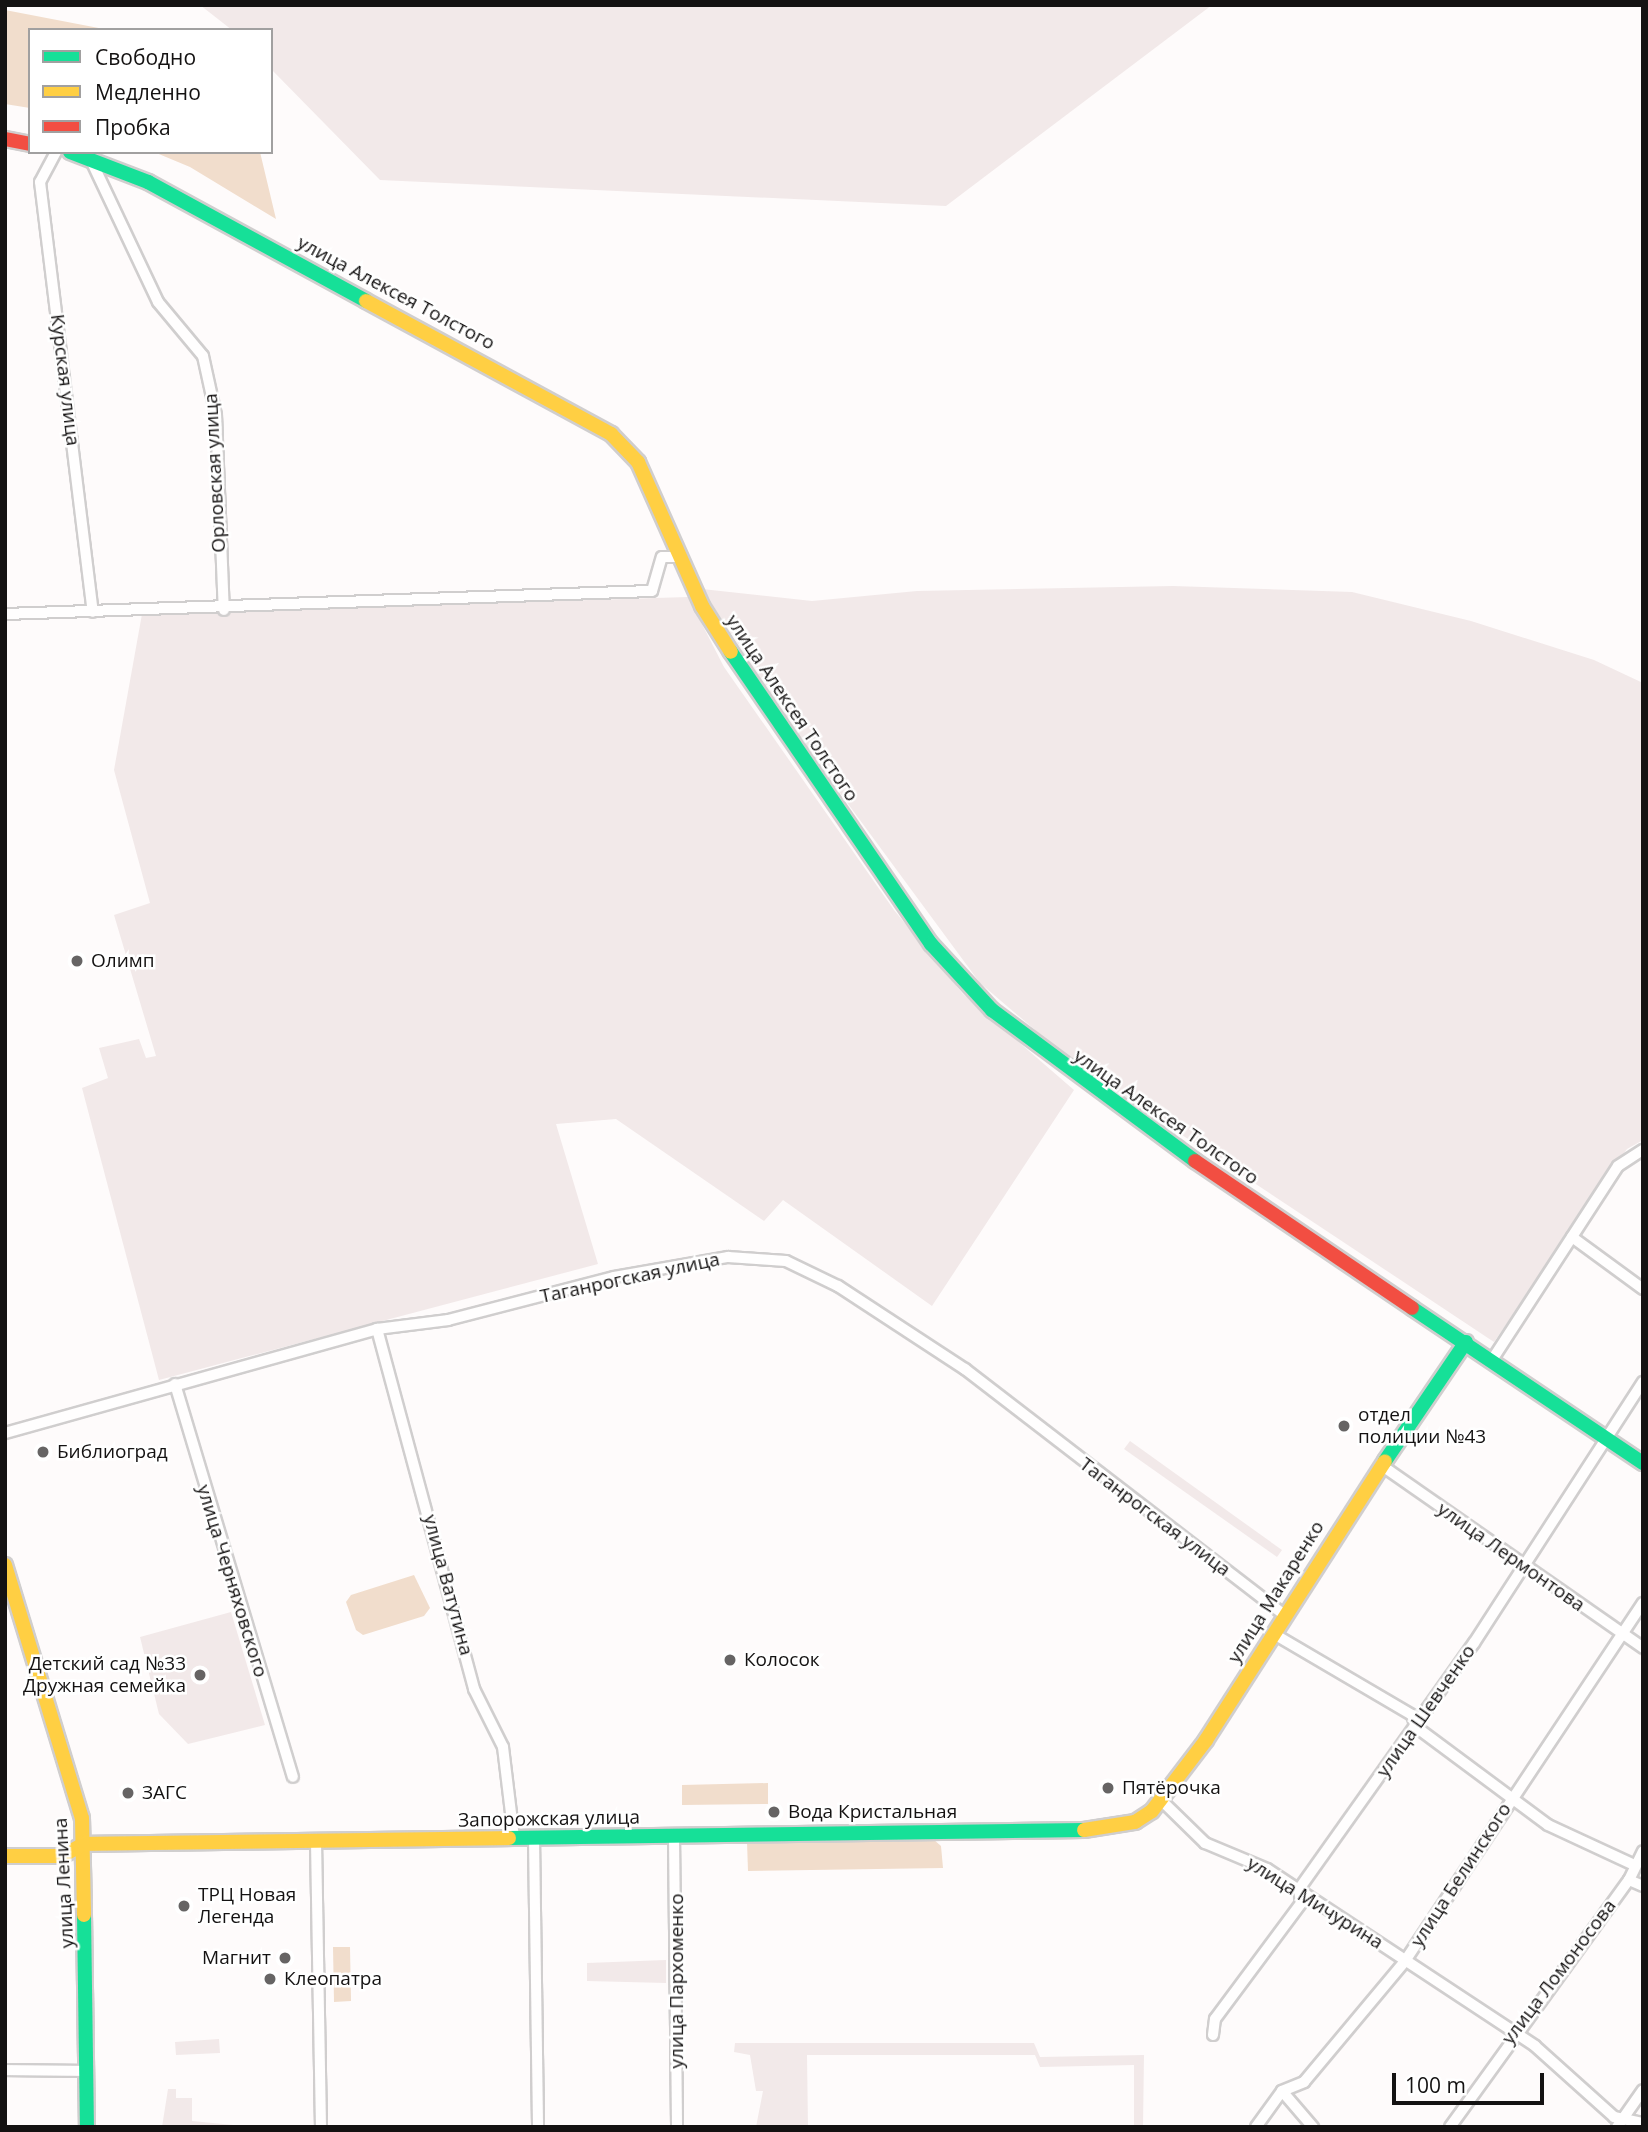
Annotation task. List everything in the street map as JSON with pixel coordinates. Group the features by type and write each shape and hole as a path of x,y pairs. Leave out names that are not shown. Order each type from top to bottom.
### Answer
{"street":[{"path":"5,139 28,144"},
{"name":"Курская улица","path":"55,154 41,193 93,612"},
{"name":"улица Алексея Толстого","path":"77,154 148,182 611,434 638,462 711,622 818,784 931,944 992,1010 1117,1108 1606,1437"},
{"name":"Орловская улица","path":"90,158 158,302 203,356 216,415 224,610"},
{"path":"5,614 224,610 652,591 662,556 681,557"},
{"path":"1492,1360 1618,1166 1643,1150"},
{"path":"1572,1237 1643,1289"},
{"name":"Таганрогская улица","path":"5,1433 377,1329 448,1320 614,1277 729,1257 786,1261 838,1286 965,1369 1283,1614"},
{"name":"улица Ватутина","path":"377,1329 474,1689 503,1747 514,1838"},
{"name":"улица Макаренко","path":"1096,1830 1135,1822 1161,1800 1273,1634 1283,1614 1381,1465 1466,1342"},
{"name":"улица Шевченко","path":"1213,2035 1215,2019 1301,1903 1299,1889 1416,1727 1525,1566 1643,1382"},
{"name":"улица Черняховского","path":"176,1384 293,1777"},
{"path":"1606,1437 1643,1463"},
{"name":"улица Лермонтова","path":"1381,1465 1643,1648"},
{"name":"улица Ленина","path":"5,1565 71,1774 84,1844 87,2127"},
{"name":"улица Белинского","path":"1256,2127 1282,2091 1304,2082 1405,1961 1643,1603"},
{"path":"1273,1634 1412,1715 1416,1727 1548,1825 1632,1864"},
{"name":"улица Мичурина","path":"1161,1800 1205,1843 1299,1889 1513,2032 1614,2117 1643,2123"},
{"name":"Запорожская улица","path":"5,1856 62,1856 84,1844 1096,1830"},
{"name":"улица Пархоменко","path":"674,1836 677,2127"},
{"path":"534,1838 538,2127"},
{"path":"316,1841 321,2127"},
{"name":"улица Ломоносова","path":"1450,2127 1513,2032 1629,1880 1632,1864 1643,1851"},
{"path":"1629,1880 1643,1886"},
{"path":"5,2070 87,2071"},
{"path":"1617,2127 1643,2090"},
{"path":"1282,2091 1314,2127"}],"shaded area":[{"path":"200,5 1212,5 946,206 380,180 273,71 273,28 229,28"},
{"path":"5,10 99,28 28,28 28,108 5,104"},
{"path":"159,154 260,154 276,219 190,167"},
{"path":"1173,586 1352,592 1471,621 1594,660 1643,683 1643,1140 1627,1149 1494,1342 1075,1064 980,983 795,732 702,589 812,601 917,591"},
{"path":"688,597 724,667 894,910 963,994 1074,1090 932,1306 783,1200 764,1221 616,1119 556,1124 598,1264 159,1380 82,1088 108,1078 99,1048 139,1039 146,1058 156,1056 114,915 150,903 114,770 142,614"},
{"path":"1130,1441 1282,1550 1277,1557 1124,1449"},
{"path":"414,1575 430,1608 424,1616 363,1635 356,1630 346,1602 351,1595"},
{"name":"Детский сад №33 Дружная семейка","path":"231,1612 265,1725 188,1744 159,1714 140,1637"},
{"path":"768,1783 768,1804 682,1805 682,1785"},
{"path":"933,1839 941,1846 943,1868 748,1871 747,1842"},
{"path":"333,1947 350,1947 351,2001 334,2002"},
{"path":"666,1960 666,1983 587,1981 587,1963"},
{"path":"219,2039 220,2053 176,2055 175,2042"},
{"path":"735,2043 1034,2043 1040,2057 1144,2055 1143,2127 1134,2127 1134,2065 1040,2067 1035,2055 807,2055 808,2127 756,2127 763,2091 756,2091 750,2055 734,2052"},
{"path":"168,2089 176,2089 176,2098 192,2098 192,2121 254,2127 162,2127"}],"traffic: fast":[{"path":"75,154 148,182 366,301"},
{"path":"731,652 931,944 992,1010 1195,1161"},
{"path":"1412,1308 1643,1463"},
{"path":"1385,1461 1466,1342"},
{"path":"509,1838 1084,1830"},
{"path":"84,1915 87,2127"}],"traffic: slow":[{"path":"366,301 611,434 638,462 702,606 731,652"},
{"path":"1084,1830 1135,1822 1152,1811 1206,1740 1385,1461"},
{"path":"5,1565 82,1818 84,1915"},
{"path":"5,1856 62,1856 84,1844 509,1838"}],"traffic: jam":[{"path":"5,139 28,144"},
{"path":"1195,1161 1412,1308"}],"place":[{"name":"Олимп","path":"77,961"},
{"name":"отдел полиции №43","path":"1344,1426"},
{"name":"Библиоград","path":"43,1452"},
{"name":"Колосок","path":"730,1660"},
{"name":"Детский сад №33 Дружная семейка","path":"200,1675"},
{"name":"Пятёрочка","path":"1108,1788"},
{"name":"ЗАГС","path":"128,1793"},
{"name":"Вода Кристальная","path":"774,1812"},
{"name":"ТРЦ Новая Легенда","path":"184,1906"},
{"name":"Магнит","path":"285,1958"},
{"name":"Клеопатра","path":"270,1979"}]}
